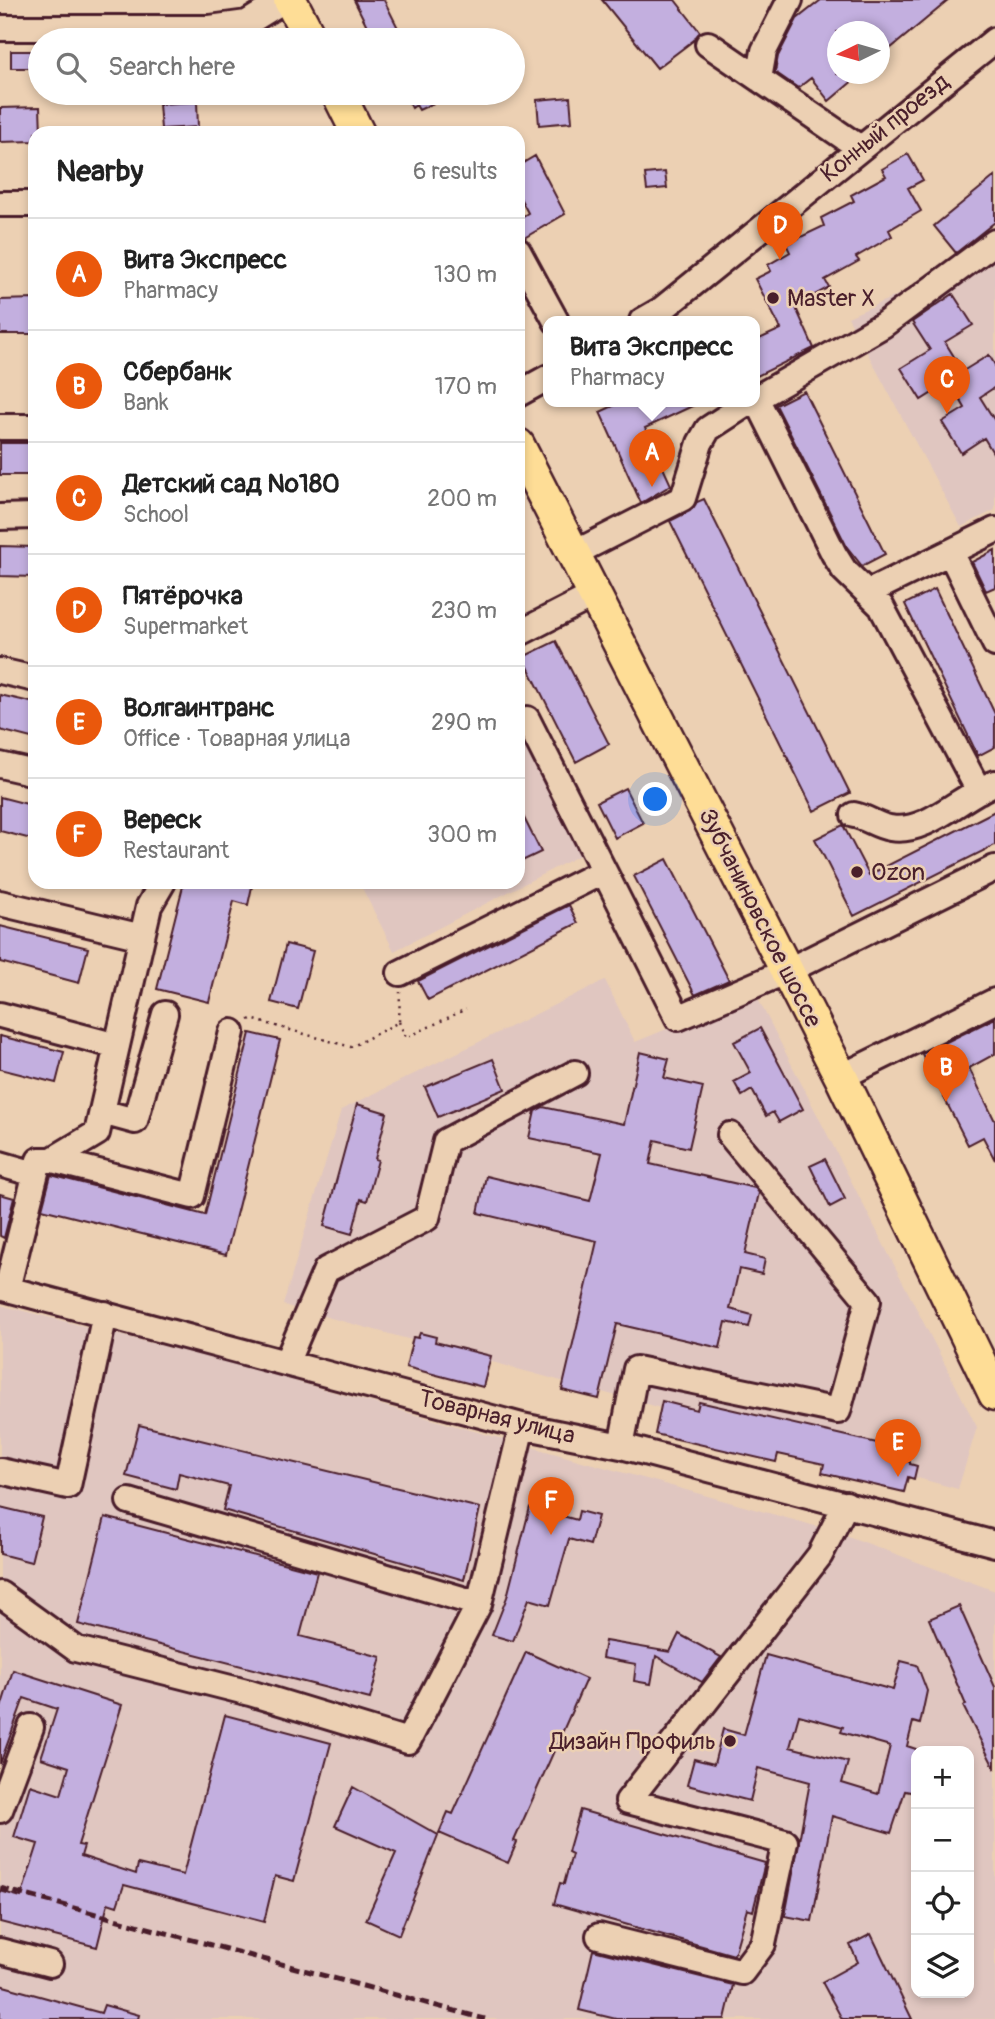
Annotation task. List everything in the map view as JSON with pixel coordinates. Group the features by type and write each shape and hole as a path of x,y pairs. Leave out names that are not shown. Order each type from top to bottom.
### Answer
{"main road":[{"path":"290,0 305,28"},
{"path":"344,105 354,126"},
{"name":"Зубчаниновское шоссе","path":"525,459 841,1077 995,1394"}],"street":[{"path":"0,28 210,28 247,23 284,0"},
{"path":"759,79 764,51 790,0"},
{"name":"Конный проезд","path":"651,316 995,40"},
{"path":"708,44 860,148"},
{"path":"0,204 28,204"},
{"path":"760,395 883,325 995,242"},
{"path":"525,264 553,316"},
{"path":"525,390 543,380"},
{"path":"573,554 683,498 700,443 708,429 742,407"},
{"path":"760,407 834,554 844,570 869,593 890,620 987,787 933,819 905,828 890,828 854,815"},
{"path":"0,427 28,427"},
{"path":"0,517 28,516"},
{"path":"869,593 995,530"},
{"path":"950,552 995,645"},
{"path":"525,630 594,595"},
{"path":"0,671 28,677"},
{"path":"525,723 678,1017 787,971 995,868"},
{"path":"0,765 28,771"},
{"path":"400,973 604,871"},
{"path":"4,1288 44,1167 97,1133 149,906 159,889"},
{"path":"0,903 142,937"},
{"path":"841,1077 995,1001"},
{"path":"102,1112 135,1121 164,1014"},
{"path":"0,1015 117,1045"},
{"path":"0,1164 44,1167 192,1196 232,1032"},
{"path":"287,1361 326,1270 427,1218 446,1141 575,1073"},
{"path":"621,1446 636,1370 838,1411 868,1301 730,1135"},
{"name":"Товарная улица","path":"4,1288 287,1361 522,1426 621,1446 995,1544"},
{"path":"0,1471 68,1486 105,1314"},
{"path":"0,1594 76,1648 250,1693 408,1741 479,1604 522,1426"},
{"path":"129,1501 479,1604"},
{"path":"599,1936 742,1972 764,1944 785,1842 628,1801 820,1555 846,1504"},
{"path":"0,1810 32,1727"},
{"path":"0,1951 50,1964"}],"path":[{"path":"400,973 399,1022 406,1038 466,1009"},
{"path":"232,1032 251,1018 351,1047 399,1022"}],"shaded area":[{"path":"995,252 995,510 961,527 848,317"},
{"path":"525,748 580,855 525,883"},
{"path":"363,889 514,889 394,951"},
{"path":"605,980 635,1042 755,993 977,1427 958,1489 283,1305 341,1110"},
{"path":"0,1305 219,1360 837,1532 995,1591 995,2019 0,2019"}],"building":[{"path":"354,0 384,0 398,28 368,28"},
{"path":"602,0 675,0 700,32 694,40 657,68"},
{"path":"821,0 949,0 890,49 890,21 827,21 827,84 849,84 829,101 811,78 798,88 775,72 778,56 797,19"},
{"path":"11,51 28,51 28,68 11,68"},
{"path":"570,97 572,122 539,125 537,100"},
{"path":"159,105 197,105 198,126 161,126"},
{"path":"416,105 430,105 419,110"},
{"path":"40,107 41,126 28,126 28,141 0,142 0,108"},
{"path":"908,154 923,180 908,188 921,211 889,230 892,236 856,257 859,261 825,280 829,287 795,306 814,348 760,375 760,339 781,329 755,279 771,271 768,265 790,252 786,244 824,226 821,218 854,201 851,195 886,176 882,169"},
{"path":"535,156 565,214 525,237 525,215 528,213 525,207 525,162"},
{"path":"665,172 667,188 647,190 645,174"},
{"path":"995,176 995,222 956,253 934,226"},
{"path":"953,294 973,325 945,342 963,371 989,355 995,365 995,387 980,397 995,421 995,456 984,438 961,453 942,422 965,408 950,382 921,400 901,368 930,350 912,322"},
{"path":"28,299 28,334 0,334 0,300"},
{"path":"804,391 885,554 862,566 847,547 776,405"},
{"path":"611,407 690,407 645,428 671,485 641,503 600,412"},
{"path":"0,443 28,443 28,475 0,475"},
{"path":"704,499 850,793 814,811 670,521 690,511 697,502"},
{"path":"0,546 28,547 28,577 0,576"},
{"path":"995,550 995,587 986,591 972,562"},
{"path":"935,589 995,714 995,747 978,756 905,604"},
{"path":"556,641 609,744 576,762 525,661 525,656"},
{"path":"0,695 28,701 28,737 0,730"},
{"path":"625,788 643,823 615,838 597,802"},
{"path":"0,797 28,804 28,838 0,831"},
{"path":"995,811 995,845 854,916 815,839 843,825 869,875"},
{"path":"525,820 541,852 525,860"},
{"path":"667,859 729,980 695,995 634,876"},
{"path":"182,889 251,889 248,905 234,901 209,1002 157,989"},
{"path":"569,905 578,923 428,1000 418,981"},
{"path":"0,926 88,948 79,983 0,962"},
{"path":"286,944 313,951 298,1009 271,1002"},
{"path":"995,1018 995,1054 969,1068 995,1121 995,1160 983,1137 968,1145 922,1054"},
{"path":"760,1028 803,1109 779,1122 773,1112 766,1116 752,1090 742,1096 734,1082 751,1073 734,1042"},
{"path":"250,1033 280,1040 226,1255 42,1209 51,1175 205,1215"},
{"path":"0,1036 64,1052 56,1083 0,1069"},
{"path":"640,1052 669,1059 664,1078 703,1087 689,1148 655,1140 650,1164 755,1188 759,1193 745,1254 765,1259 762,1274 739,1269 730,1309 752,1315 749,1327 726,1322 720,1348 617,1324 599,1399 562,1390 597,1241 478,1213 486,1176 590,1201 602,1153 529,1138 535,1111 543,1107 624,1124"},
{"path":"493,1059 505,1089 438,1117 425,1087"},
{"path":"357,1104 387,1113 367,1201 361,1199 352,1234 324,1226"},
{"path":"825,1159 845,1199 830,1207 810,1166"},
{"path":"0,1194 14,1198 4,1238 0,1236"},
{"path":"420,1333 436,1337 435,1342 491,1356 483,1387 406,1367 413,1337 418,1338"},
{"path":"662,1401 697,1410 699,1402 890,1446 888,1456 917,1466 914,1479 908,1477 904,1492 822,1473 824,1464 778,1454 776,1462 655,1434"},
{"path":"139,1425 480,1508 464,1580 223,1510 229,1486 179,1473 176,1489 126,1476"},
{"path":"0,1507 42,1517 31,1562 0,1554"},
{"path":"530,1507 577,1520 579,1511 598,1516 590,1545 569,1539 550,1605 529,1599 513,1641 492,1635 507,1597"},
{"path":"105,1517 317,1572 300,1636 381,1657 370,1699 78,1624"},
{"path":"959,1606 995,1687 995,1769 963,1706 966,1705 929,1619"},
{"path":"679,1634 721,1657 702,1682 656,1656 651,1684 634,1681 636,1664 602,1658 605,1641 670,1652"},
{"path":"526,1652 586,1679 514,1841 517,1842 508,1863 439,1833 448,1812 453,1814"},
{"path":"766,1655 893,1690 901,1661 917,1665 927,1691 920,1724 913,1722 907,1746 911,1747 911,1792 905,1791 891,1833 832,1816 812,1921 785,1916 810,1782 758,1768 750,1801 687,1785 694,1759 714,1764 723,1729 744,1735","holes":["799,1715 843,1727 841,1732 890,1746 878,1794 842,1783 848,1762 790,1747"]},
{"path":"13,1670 122,1705 78,1845 84,1846 81,1856 136,1874 138,1864 183,1875 225,1715 331,1743 294,1881 275,1876 264,1922 124,1885 117,1906 108,1903 97,1947 0,1922 0,1891 21,1897 38,1844 14,1837 30,1785 61,1795 69,1767 41,1758 57,1709 24,1698 0,1764 0,1711"},
{"path":"353,1787 438,1835 399,1935 366,1920 396,1853 335,1826"},
{"path":"580,1810 765,1863 753,1911 747,1909 734,1955 554,1904 560,1883 564,1884 572,1854 568,1852"},
{"path":"871,1934 912,2019 842,2019 822,1982 858,1962 850,1945"},
{"path":"593,1950 733,1985 725,2019 616,2019 579,2010"},
{"path":"0,1985 101,2013 104,2005 139,2015 138,2019 0,2019"}],"railway":[{"path":"0,1888 485,2019"}],"place":[{"name":"Пятёрочка","path":"780,260"},
{"name":"Master X","path":"773,298"},
{"name":"Детский сад №180","path":"947,414"},
{"name":"Вита Экспресс","path":"652,487"},
{"name":"Ozon","path":"857,872"},
{"name":"Сбербанк","path":"946,1102"},
{"name":"Волгаинтранс","path":"898,1477"},
{"name":"Вереск","path":"551,1535"},
{"name":"Дизайн Профиль","path":"730,1741"}]}
